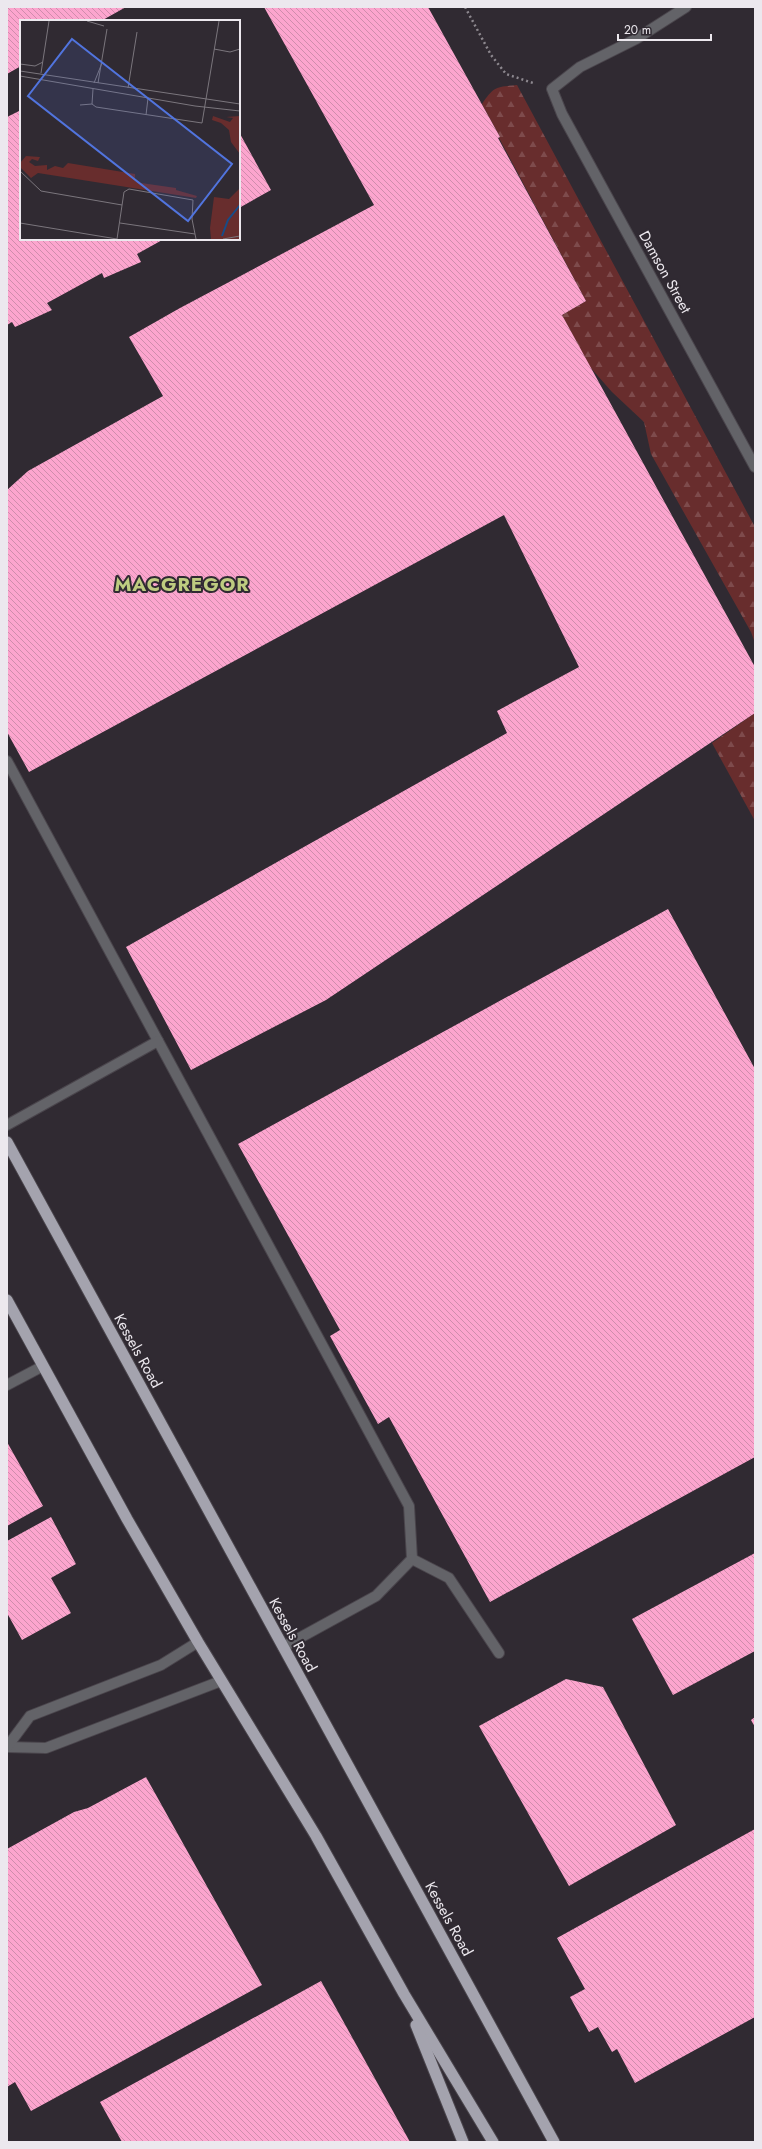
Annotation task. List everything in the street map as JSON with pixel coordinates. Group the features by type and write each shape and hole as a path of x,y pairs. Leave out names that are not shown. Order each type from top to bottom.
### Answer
{"highway":[{"name":"Kessels Road","path":"7,1142 554,2142"},
{"path":"7,1300 198,1642 316,1836 404,1994 493,2142"},
{"path":"404,1994 463,2142"}],"street":[{"path":"552,89 580,67 636,39 686,7"},
{"name":"Damson Street","path":"552,89 562,114 755,467"},
{"path":"7,761 409,1506 412,1559 376,1596 283,1647"},
{"path":"7,1125 158,1041"},
{"path":"7,1386 43,1366"},
{"path":"412,1559 449,1578 499,1653"},
{"path":"7,1747 30,1716 161,1664 198,1642"},
{"path":"7,1747 46,1748 221,1681"}],"path":[{"path":"464,7 491,55 506,74 552,89"}],"green space":[{"path":"517,85 755,527 755,643 751,632 651,454 644,422 612,392 590,367 562,315 586,301 482,104 496,88"},
{"path":"755,713 755,821 712,743"}],"building":[{"path":"7,7 126,7 103,20 20,20 20,67 7,74"},
{"path":"264,7 428,7 500,137 498,138 586,301 562,315 755,667 755,713 326,1000 191,1070 126,947 507,733 497,711 579,667 504,515 29,772 7,732 7,490 28,471 163,396 129,337 180,308 374,205"},
{"path":"20,110 20,240 162,240 137,254 141,262 104,278 102,273 47,303 52,310 15,327 12,322 7,325 7,117"},
{"path":"240,134 271,190 240,207"},
{"path":"668,909 755,1069 755,1457 490,1602 389,1417 378,1424 330,1336 340,1330 238,1144"},
{"path":"7,1442 43,1506 7,1526"},
{"path":"51,1517 76,1564 51,1578 71,1613 22,1640 7,1613 7,1541"},
{"path":"755,1553 755,1651 673,1695 632,1619"},
{"path":"566,1679 603,1687 676,1825 569,1886 479,1726"},
{"path":"755,1717 755,1727 751,1720"},
{"path":"146,1777 262,1985 31,2111 15,2082 7,2087 7,1849 74,1812 88,1808"},
{"path":"755,1829 755,2017 635,2083 617,2049 612,2052 598,2027 589,2032 570,1997 585,1989 557,1938"},
{"path":"321,1981 410,2142 122,2142 100,2102"}],"district":[{"name":"MACGREGOR","path":"182,584"}]}
